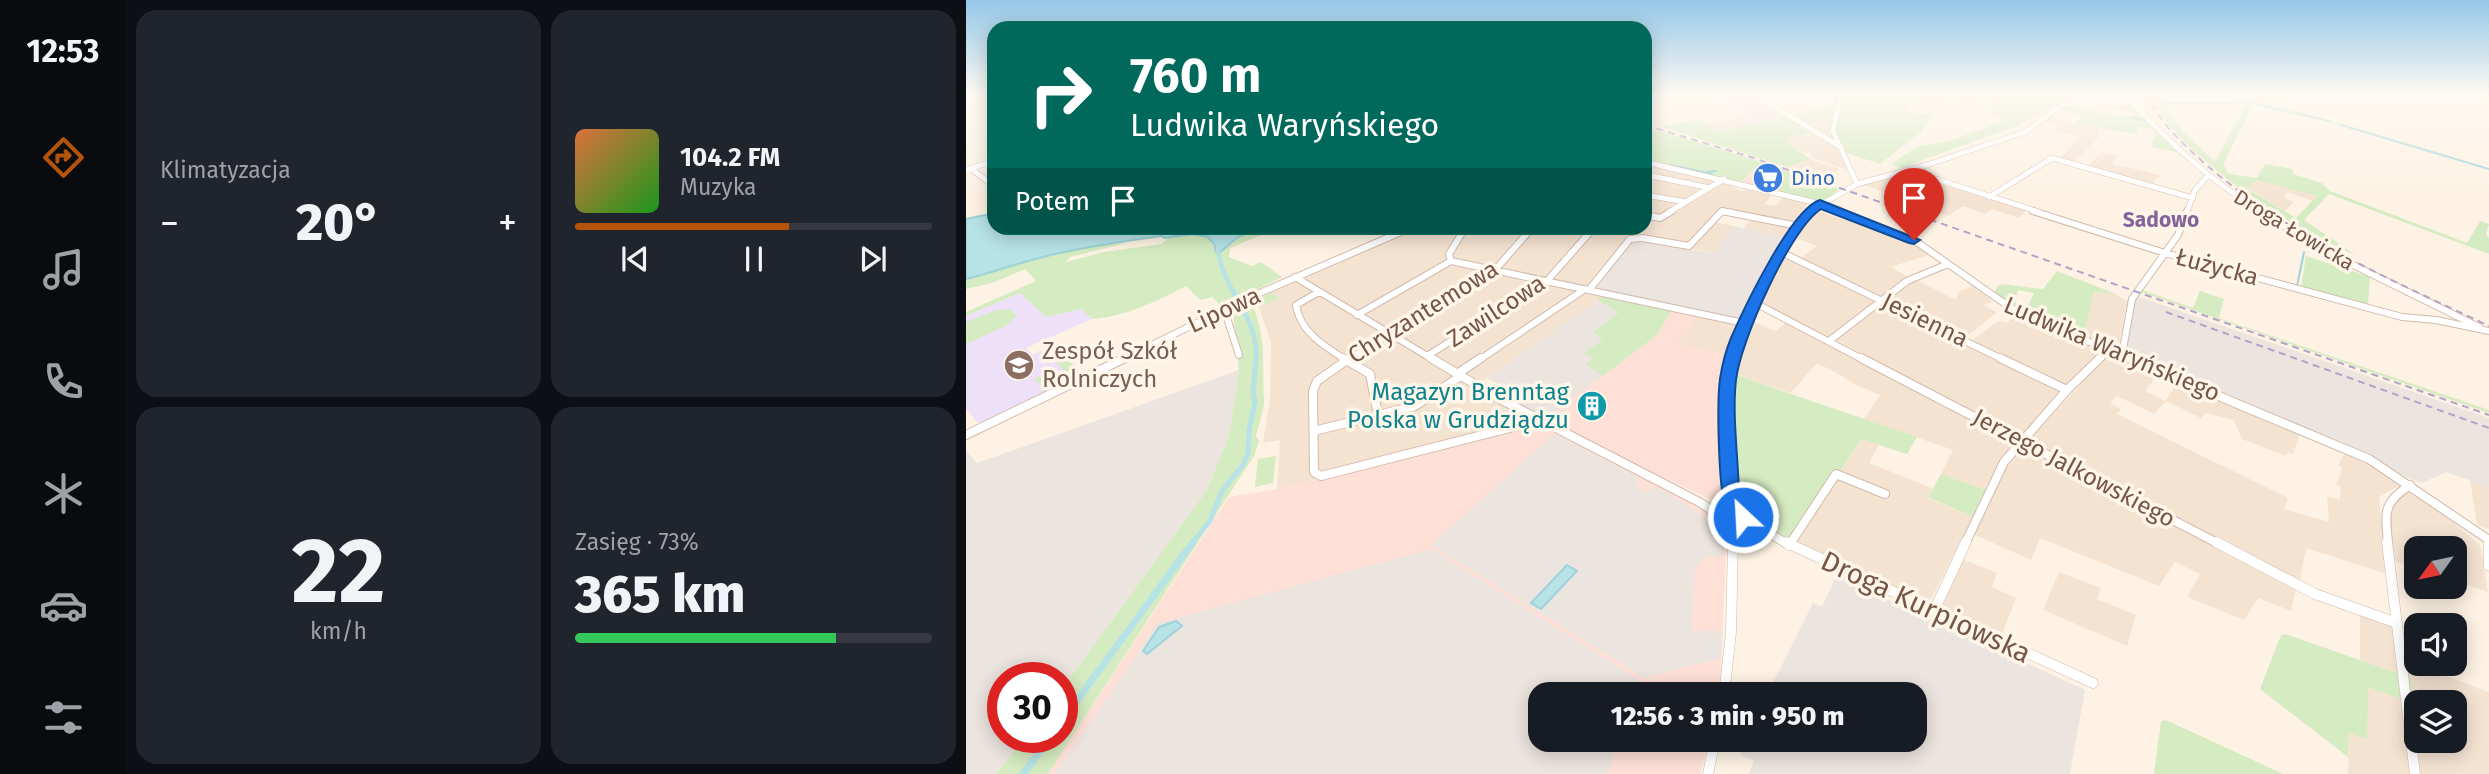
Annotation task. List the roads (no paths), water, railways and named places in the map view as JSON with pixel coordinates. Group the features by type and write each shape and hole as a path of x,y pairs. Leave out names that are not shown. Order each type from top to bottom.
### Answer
{"street":[{"path":"1813,130 1842,148"},
{"path":"1833,130 1857,184"},
{"path":"1736,523 1717,521 1730,492 1727,388 1735,348 1781,252 1809,211 1857,184 1909,171 2028,130"},
{"name":"Droga Łowicka","path":"2157,130 2208,176 2266,216 2323,250 2489,331"},
{"path":"1989,197 2054,158 2193,198"},
{"path":"967,169 987,162"},
{"name":"Ludwika Waryńskiego","path":"1652,164 1820,204 1914,240 2014,310 2346,447 2410,485 2489,541"},
{"path":"967,169 987,181"},
{"name":"Łużycka","path":"1909,171 2165,253 2402,317 2436,320 2489,331"},
{"path":"1652,176 1710,188"},
{"path":"2122,355 2132,299 2180,231 2200,182 2208,176"},
{"path":"1652,216 1660,218 1724,179"},
{"path":"1652,196 1686,202"},
{"path":"1831,201 1841,211"},
{"path":"1314,431 1415,406 1587,289 1630,239 1642,238 1689,246 1722,211 1798,226"},
{"name":"Lipowa","path":"966,435 1224,309 1394,235"},
{"path":"1451,261 1449,254 1461,235"},
{"name":"Chryzantemowa","path":"1526,235 1495,270 1348,359 1317,381 1313,391 1316,475 1348,470 1541,420"},
{"name":"Zawilcowa","path":"1427,356 1548,281 1584,235"},
{"name":"Jesienna","path":"1781,252 2067,390"},
{"path":"1357,315 1451,261 1745,323"},
{"path":"1829,341 1911,279 1948,264"},
{"path":"1296,277 1459,375 1541,420 1701,503 1724,510 1740,511 1731,544 1731,643 1726,682"},
{"path":"1319,292 1296,305 1295,309 1304,330 1373,378 1378,415"},
{"name":"Jerzego Jalkowskiego","path":"1755,303 2315,594 2398,623"},
{"path":"1224,309 1239,355"},
{"path":"1934,611 1999,469 2067,390 2109,349"},
{"path":"1789,544 1836,474 1885,494"},
{"path":"2410,485 2393,496 2387,504 2388,556 2415,774"},
{"name":"Droga Kurpiowska","path":"1736,523 1760,528 1789,544 2093,684"},
{"path":"2489,541 2489,566"},
{"path":"1708,774 1713,752"}],"water":[{"path":"987,214 987,235 1186,235 1165,238 1161,236 1054,254 966,279 966,219"},
{"path":"1198,235 1243,235 1220,252 1216,252 1208,237"},
{"path":"1567,565 1577,571 1541,609 1531,603"},
{"path":"1176,621 1182,626 1147,654 1143,651 1159,627"}],"waterway":[{"path":"2358,130 2489,169"},
{"path":"1670,165 1712,174"},
{"path":"1707,172 1716,171"},
{"path":"1218,248 1225,276 1252,330 1256,358"},
{"path":"2297,286 2304,252"},
{"path":"1191,544 1210,521 1222,491 1243,465 1248,454 1249,430 1255,403 1253,393 1256,358"},
{"path":"1078,699 1193,542"},
{"path":"1023,774 1039,753"}],"railway":[{"path":"1662,130 1754,158 2489,415"},
{"path":"2170,130 2206,165 2281,220 2363,266 2489,326"},
{"path":"2166,312 2489,428"}],"place":[{"name":"Dino","path":"1768,178"},
{"name":"Zespół Szkół Rolniczych","path":"1019,365"},
{"name":"Magazyn Brenntag Polska w Grudziądzu","path":"1592,406"}],"district":[{"name":"Sadowo","path":"2161,220"}]}
